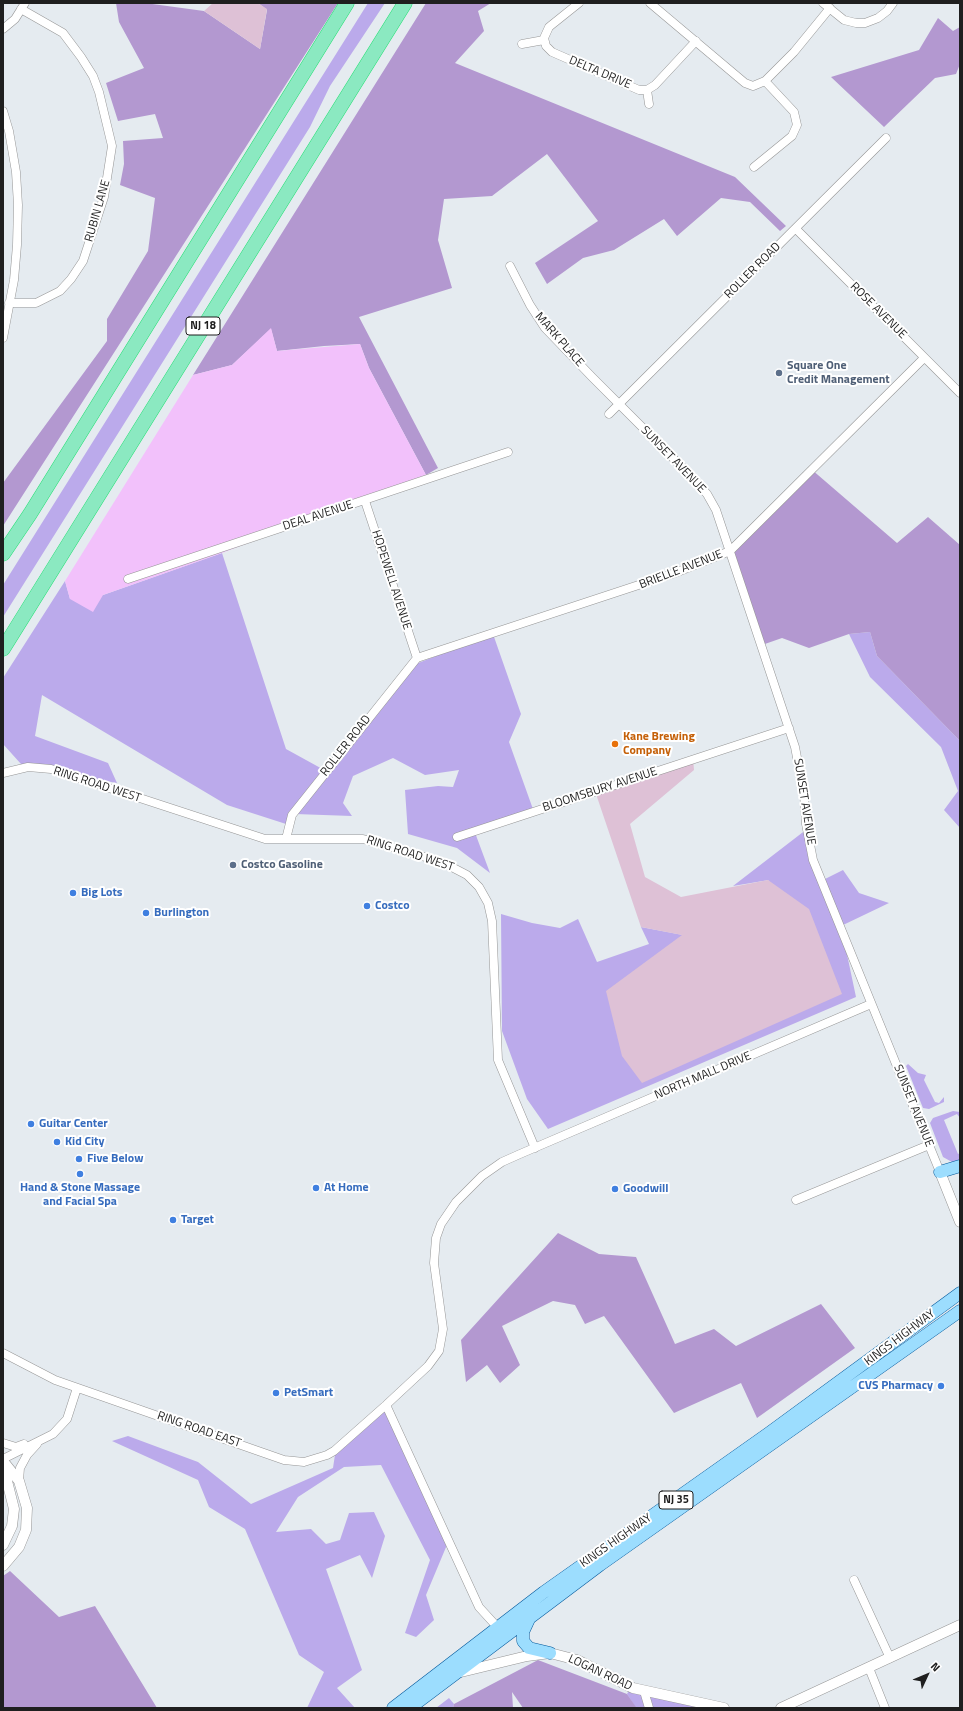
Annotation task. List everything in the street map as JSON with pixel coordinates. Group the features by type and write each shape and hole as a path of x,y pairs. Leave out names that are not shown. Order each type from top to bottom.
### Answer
{"highway":[{"path":"3,554 30,514 347,3"},
{"name":"NJ 18","path":"3,649 405,3"}],"main road":[{"path":"940,1172 960,1166"},
{"name":"KINGS HIGHWAY","path":"410,1708 453,1675 502,1631 596,1554 695,1486 960,1293"},
{"name":"KINGS HIGHWAY","path":"392,1708 502,1631 531,1615 600,1564 960,1311"},
{"path":"531,1615 523,1632 524,1641 530,1648 550,1653"}],"street":[{"path":"522,44 544,40 548,27 579,3"},
{"path":"650,3 747,84 755,85 765,81 794,52 827,6 844,20 856,23 865,22 882,16 893,3"},
{"path":"3,29 15,19 23,6"},
{"name":"RUBIN LANE","path":"9,303 36,303 60,291 72,279 83,261 104,196 112,146 99,92 93,76 81,57 63,33 23,6"},
{"name":"DELTA DRIVE","path":"544,40 546,46 552,52 638,90 647,90 655,85 685,56 696,41"},
{"path":"754,167 792,136 797,125 794,112 765,81"},
{"path":"647,90 649,104"},
{"path":"3,111 9,131 14,159 18,205 17,244 3,338"},
{"name":"ROLLER ROAD","path":"609,414 886,138"},
{"name":"ROSE AVENUE","path":"796,229 960,393"},
{"name":"MARK PLACE","path":"510,266 530,305 545,328 620,404"},
{"name":"BRIELLE AVENUE","path":"417,658 676,573 730,551 924,358"},
{"name":"SUNSET AVENUE","path":"620,404 707,494 716,510 789,728 801,778 806,824 813,860 960,1222"},
{"name":"DEAL AVENUE","path":"128,579 508,452"},
{"name":"HOPEWELL AVENUE","path":"365,501 417,658"},
{"name":"ROLLER ROAD","path":"286,839 292,815 417,658"},
{"name":"BLOOMSBURY AVENUE","path":"457,837 789,728"},
{"name":"RING ROAD WEST","path":"3,773 28,767 51,769 265,839 363,838 455,868 467,875 479,887 488,903 492,921 498,1060 535,1148"},
{"name":"NORTH MALL DRIVE","path":"535,1148 871,1004"},
{"path":"796,1200 929,1145"},
{"name":"RING ROAD EAST","path":"3,1353 45,1376 282,1459 298,1462 318,1459 334,1451 386,1405 428,1366 439,1351 442,1343 443,1329 434,1253 436,1238 442,1224 456,1202 482,1176 502,1162 535,1148"},
{"path":"3,1566 19,1547 26,1530 27,1508 19,1481 3,1460 53,1434 67,1419 77,1388"},
{"path":"386,1405 479,1607 502,1631"},
{"path":"3,1443 16,1447 39,1442"},
{"path":"19,1481 20,1468 27,1455 39,1442"},
{"path":"3,1465 14,1509 12,1526 3,1545"},
{"path":"854,1580 890,1658"},
{"path":"781,1708 960,1625"},
{"name":"LOGAN ROAD","path":"453,1675 486,1665 550,1653 577,1660 633,1688 724,1708"},
{"path":"869,1668 885,1708"},
{"path":"644,1691 649,1708"}],"shaded area":[{"path":"116,3 145,3 204,11 260,49 267,10 258,3 338,3 3,526 3,483 107,341 107,319 148,251 155,198 120,185 124,164 123,141 163,138 155,114 118,121 106,83 144,68 119,22"},
{"path":"213,3 258,3 267,9 260,49 204,11"},
{"path":"368,3 385,3 330,86 310,127 3,617 3,585"},
{"path":"426,3 491,3 478,11 484,31 455,63 735,177 786,226 780,231 750,202 721,198 677,236 664,219 614,250 583,258 547,284 535,263 598,221 547,154 492,196 444,199 438,240 452,288 359,317 438,468 426,475 369,368 360,344 277,351 271,329 232,365 193,375"},
{"path":"938,18 953,31 960,27 960,64 956,74 935,78 884,127 831,77 919,50"},
{"path":"271,328 277,351 360,344 369,368 426,475 222,553 103,595 93,612 70,599 65,581 193,375 232,365"},
{"path":"811,469 897,543 928,517 960,545 960,741 877,656 870,632 849,634 809,648 782,638 762,645 731,555"},
{"path":"222,553 286,749 326,771 413,665 493,634 521,714 509,742 534,812 474,830 490,873 457,848 408,834 405,790 438,786 453,787 459,770 425,775 393,758 353,776 343,803 352,816 295,814 286,824 227,805 42,695 35,736 108,763 117,783 28,767 21,764 3,744 3,678 65,581 70,599 103,595"},
{"path":"870,632 877,656 960,741 960,828 944,810 958,791 941,747 870,677 849,634"},
{"path":"693,758 694,770 630,824 645,877 681,897 768,880 809,909 842,994 642,1083 622,1056 606,991 682,935 641,927 595,791"},
{"path":"807,829 821,881 843,870 859,893 889,903 841,926 856,997 548,1129 527,1099 502,1031 501,914 532,923 560,928 578,919 597,962 649,944 641,927 683,935 769,880 733,886"},
{"path":"908,1064 918,1073 926,1075 924,1080 935,1102 939,1103 944,1097 944,1102 929,1109 923,1108 906,1066"},
{"path":"953,1111 960,1112 960,1118 957,1114 944,1120 958,1154 960,1153 960,1161 952,1162 943,1157 930,1123 933,1118"},
{"path":"558,1233 599,1254 636,1257 675,1344 714,1329 736,1346 821,1304 855,1348 757,1418 741,1383 674,1413 604,1316 585,1324 575,1305 553,1301 502,1326 520,1365 500,1383 487,1365 466,1382 461,1340"},
{"path":"386,1403 449,1540 426,1595 434,1620 416,1637 405,1633 430,1560 381,1465 344,1467 298,1497 276,1532 311,1529 326,1544 340,1540 349,1513 374,1512 385,1536 372,1578 360,1555 326,1569 362,1670 337,1688 355,1708 307,1708 324,1672 299,1655 245,1529 209,1507 198,1480 112,1441 128,1436 198,1462 251,1504 333,1468 336,1448"},
{"path":"10,1571 59,1617 95,1606 157,1708 3,1708 3,1576"},
{"path":"538,1660 627,1694 636,1707 523,1708 512,1692 513,1708 453,1708 454,1704"},
{"path":"631,1687 712,1708 636,1708 627,1694"},
{"path":"449,1698 454,1704 453,1708 436,1708"}],"place":[{"name":"Square One Credit Management","path":"779,373"},
{"name":"Kane Brewing Company","path":"615,744"},
{"name":"Costco Gasoline","path":"233,865"},
{"name":"Big Lots","path":"73,893"},
{"name":"Costco","path":"367,906"},
{"name":"Burlington","path":"146,913"},
{"name":"Guitar Center","path":"31,1124"},
{"name":"Kid City","path":"57,1142"},
{"name":"Five Below","path":"79,1159"},
{"name":"Hand & Stone Massage and Facial Spa","path":"80,1174"},
{"name":"At Home","path":"316,1188"},
{"name":"Goodwill","path":"615,1189"},
{"name":"Target","path":"173,1220"},
{"name":"CVS Pharmacy","path":"941,1386"},
{"name":"PetSmart","path":"276,1393"}]}
